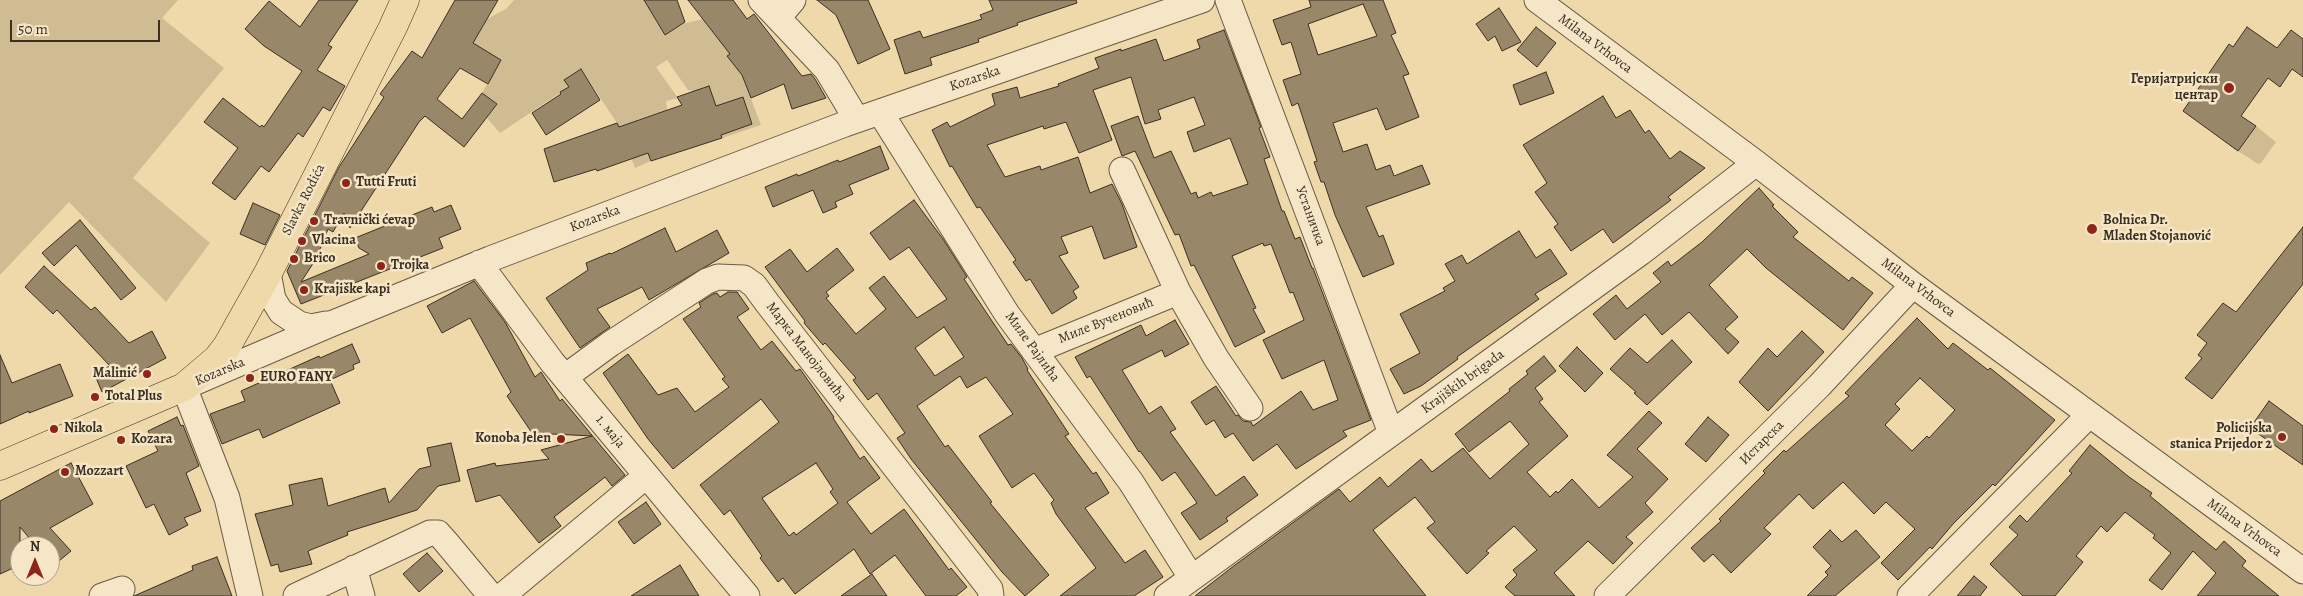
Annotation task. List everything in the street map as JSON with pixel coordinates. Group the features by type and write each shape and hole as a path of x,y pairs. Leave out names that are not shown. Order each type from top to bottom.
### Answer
{"main road":[{"name":"Slavka Rodića","path":"184,387 216,359 227,346 268,273 405,0"},
{"name":"Kozarska","path":"0,466 184,387"}],"street":[{"path":"761,0 786,9 827,70 856,120"},
{"name":"Kozarska","path":"184,387 479,263 856,120 1202,0"},
{"name":"Устаничка","path":"1228,0 1391,433"},
{"name":"Milana Vrhovca","path":"1537,0 1756,163 1913,286 2303,571"},
{"name":"Миле Рајлића","path":"880,112 1007,314 1131,482 1191,578"},
{"name":"Krajiških brigada","path":"1167,596 1640,253 1756,163"},
{"path":"1122,170 1178,292 1216,358 1250,408"},
{"name":"1. маја","path":"479,263 565,377 747,596"},
{"path":"268,273 272,299 281,312 290,320 311,327 331,324"},
{"name":"Марка Манојловића","path":"565,377 626,334 707,282 718,277 744,278 754,286 984,581 990,589 991,596"},
{"name":"Истарска","path":"1607,596 1819,386 1913,286"},
{"name":"Миле Вученовић","path":"1034,351 1178,292"},
{"path":"184,387 227,498 250,596"},
{"path":"1910,596 2089,415"},
{"path":"502,596 646,476"},
{"path":"296,596 430,533 438,533 491,596"},
{"path":"354,568 362,596"}],"shaded area":[{"path":"0,0 178,0 162,18 224,68 133,178 210,243 166,302 69,202 0,275"},
{"path":"514,0 644,0 665,34 683,24 703,19 719,40 737,49 727,56 741,73 761,125 722,138 694,91 688,90 667,60 656,67 678,98 666,101 667,110 637,120 651,161 635,168 617,123 581,69 565,80 569,87 500,133 487,118 497,104 482,93 501,60 473,43 487,19 506,9"},
{"path":"2256,126 2276,142 2261,163 2258,164 2238,151"}],"building":[{"path":"319,0 358,0 328,45 332,47 317,70 345,86 330,111 323,107 303,137 298,133 269,172 261,166 235,200 212,183 238,148 204,122 223,98 260,127 262,125 264,127 302,71 264,46 245,29 269,1 300,27"},
{"path":"455,0 498,0 473,43 501,60 488,84 460,68 437,99 462,119 482,93 497,104 464,147 425,116 419,122 350,228 344,213 333,232 328,229 316,259 301,282 369,254 359,248 355,238 432,207 434,212 451,205 461,229 439,238 443,248 301,304 287,271 339,167 384,97 380,94 412,51 422,58"},
{"path":"644,0 677,0 685,22 665,35"},
{"path":"688,0 733,0 747,19 754,14 802,76 811,74 826,98 792,109 784,84 751,98 742,75 727,56 730,54"},
{"path":"817,0 868,0 890,49 858,64 836,15"},
{"path":"989,0 1076,0 1077,3 1017,23 1018,25 978,39 979,42 930,58 932,65 905,74 894,40 920,31 923,38 982,19 980,15 993,10"},
{"path":"1309,0 1383,0 1396,33 1391,35 1409,74 1403,76 1419,117 1386,130 1377,108 1333,123 1343,152 1367,144 1376,170 1390,165 1394,176 1422,165 1430,184 1366,207 1379,237 1383,235 1394,264 1363,277 1335,215 1324,182 1321,182 1314,162 1317,161 1298,103 1292,106 1283,80 1301,74 1291,42 1282,45 1273,20 1311,7","holes":["1363,4 1377,36 1318,55 1308,24"]},
{"path":"1499,8 1521,42 1502,51 1495,36 1488,41 1476,24"},
{"path":"1536,27 1556,43 1537,67 1517,50"},
{"name":"Геријатријски центар","path":"2247,27 2277,48 2291,30 2303,39 2303,77 2292,69 2280,87 2268,78 2241,116 2256,126 2238,151 2183,111 2229,44 2233,47"},
{"path":"1224,30 1261,127 1259,128 1270,157 1264,159 1282,211 1284,211 1295,239 1300,237 1371,420 1343,431 1347,436 1296,469 1277,444 1253,461 1233,433 1225,438 1214,420 1206,425 1191,402 1216,386 1236,416 1238,415 1243,421 1251,422 1253,426 1301,391 1313,410 1338,400 1324,360 1282,379 1263,340 1304,320 1293,292 1290,293 1271,244 1264,246 1263,243 1232,256 1256,308 1253,309 1265,332 1235,347 1194,265 1191,266 1179,234 1175,235 1135,151 1122,156 1111,126 1138,116 1154,158 1171,151 1191,194 1196,192 1198,198 1211,192 1213,196 1248,184 1230,138 1194,152 1187,132 1205,125 1194,97 1158,110 1161,119 1145,124 1131,77 1093,90 1112,140 1079,153 1066,122 1044,129 1043,126 987,145 1005,177 1040,166 1041,170 1078,157 1090,193 1112,184 1122,204 1137,247 1104,259 1092,226 1061,237 1068,253 1059,256 1079,287 1073,291 1077,298 1052,314 1030,279 1026,281 1013,262 1016,260 980,207 977,208 952,166 950,167 932,130 947,122 950,127 995,105 992,94 1017,87 1020,98 1059,86 1058,84 1099,68 1095,58 1121,49 1121,51 1156,39 1164,61 1200,48 1197,40"},
{"path":"581,69 600,100 546,135 532,113 569,87 564,80"},
{"path":"1546,72 1554,93 1520,105 1513,85"},
{"path":"709,86 716,106 743,97 752,124 721,135 722,138 651,161 648,153 597,171 596,169 554,182 544,149 617,123 619,127 682,105 677,97"},
{"path":"1603,96 1616,118 1630,110 1645,133 1649,130 1670,159 1680,151 1705,168 1668,197 1671,200 1613,243 1603,229 1571,251 1554,227 1558,224 1535,192 1547,183 1523,145"},
{"path":"880,146 889,169 849,185 853,194 835,202 837,207 823,213 813,190 773,207 765,187"},
{"path":"1759,188 1774,205 1772,206 1798,232 1793,237 1849,281 1852,277 1873,293 1843,330 1766,268 1747,249 1709,285 1738,317 1725,329 1739,342 1728,354 1689,312 1662,335 1645,314 1615,340 1593,314 1616,295 1627,309 1661,282 1653,273 1668,261 1671,266 1702,242"},
{"path":"914,200 943,239 967,277 964,279 1008,345 1011,344 1022,358 1027,370 1069,434 1065,436 1093,474 1096,472 1109,493 1085,508 1125,563 1145,550 1163,577 1134,596 1060,596 1096,568 1056,514 1051,503 1054,500 1034,473 1012,488 979,436 1013,414 986,377 967,388 960,376 917,406 945,447 948,445 992,502 990,503 1049,575 1025,596 1002,572 911,459 897,438 905,433 877,393 868,400 853,380 856,378 825,343 823,345 804,323 805,321 765,267 790,249 807,272 837,248 854,270 826,292 829,296 826,298 856,334 886,309 869,288 884,276 917,318 947,299 909,247 890,260 870,233","holes":["944,327 964,357 935,376 915,348"]},
{"path":"253,203 280,215 265,245 240,234"},
{"path":"80,220 136,288 121,300 76,245 54,266 42,253"},
{"path":"2303,227 2303,284 2212,399 2185,378 2202,358 2198,355 2207,343 2197,335 2223,303 2236,312"},
{"path":"665,228 676,252 717,230 729,253 649,300 642,287 597,309 610,327 580,348 546,298 588,270 586,263 611,254"},
{"path":"1519,231 1536,258 1550,249 1567,274 1535,294 1539,299 1457,357 1458,359 1421,386 1404,394 1390,369 1420,353 1400,314 1445,291 1443,288 1455,281 1445,264 1462,255 1467,264"},
{"path":"44,266 91,310 95,307 129,343 152,331 166,358 102,392 94,373 110,366 57,310 53,314 25,287"},
{"path":"474,281 505,322 535,377 541,372 560,401 562,399 625,475 612,486 605,477 554,517 561,526 539,543 500,495 476,502 467,470 495,463 496,466 549,459 541,450 592,436 532,433 507,396 511,392 470,318 442,333 427,306"},
{"path":"728,292 737,292 749,309 737,317 761,350 772,341 796,371 800,369 834,417 860,459 864,456 880,478 847,502 871,534 904,509 949,570 951,568 967,587 956,596 926,596 895,555 870,574 854,549 795,594 783,578 778,582 760,558 762,556 730,510 724,515 700,485 779,422 761,399 673,469 648,439 603,373 628,354 658,395 677,388 695,412 729,387 722,379 725,377 683,319 701,307 699,303 713,294 717,293 720,297","holes":["816,463 833,489 830,492 838,503 796,535 794,532 789,536 762,498"]},
{"path":"1917,318 1948,349 1953,343 1988,370 1990,368 2055,420 1995,486 1993,484 1953,524 1932,549 1930,547 1898,580 1881,563 1915,529 1886,502 1874,514 1843,482 1813,509 1799,494 1764,528 1771,534 1731,573 1713,554 1704,562 1691,548 1721,521 1719,519 1765,473 1763,471 1784,450 1786,452 1849,396 1845,393","holes":["1920,378 1955,410 1929,438 1927,436 1912,451 1885,425 1900,409 1895,404"]},
{"path":"1175,320 1189,344 1165,357 1162,350 1122,370 1149,414 1161,406 1176,429 1170,432 1216,496 1244,476 1258,495 1226,518 1228,521 1200,540 1181,513 1197,503 1175,472 1162,481 1139,452 1090,376 1087,378 1075,357 1141,325 1146,336"},
{"path":"1802,331 1824,352 1768,411 1739,382 1768,348 1777,357"},
{"path":"1672,340 1692,362 1647,405 1634,393 1636,392 1610,369 1630,348 1647,363"},
{"path":"352,344 360,362 353,365 354,369 330,380 340,403 263,438 259,429 222,444 210,414 245,401 241,391 319,356 320,358"},
{"path":"1577,347 1603,373 1585,392 1559,366"},
{"path":"0,355 12,383 60,364 73,396 29,413 29,411 0,424"},
{"path":"1544,356 1556,371 1535,388 1543,399 1539,402 1568,436 1527,472 1550,497 1556,491 1558,493 1572,479 1599,508 1633,477 1607,455 1649,411 1662,423 1637,449 1668,479 1645,503 1653,512 1626,537 1633,543 1613,564 1588,541 1554,573 1575,596 1515,596 1505,587 1517,575 1513,570 1537,550 1514,526 1486,551 1489,553 1467,574 1427,528 1435,522 1415,497 1373,530 1426,596 1195,596 1339,489 1350,502 1380,477 1388,487 1421,459 1432,472 1463,448 1490,479 1529,444 1510,421 1469,452 1455,434 1510,391 1509,389 1528,374 1526,371"},
{"name":"Policijska stanica Prijedor 2","path":"2269,401 2303,426 2303,465 2250,428"},
{"path":"177,417 181,426 183,425 199,466 186,473 201,511 184,518 188,525 169,535 154,504 146,508 126,466 158,451 148,431"},
{"path":"1708,417 1729,435 1706,462 1685,444"},
{"path":"451,443 460,481 438,486 417,510 347,532 348,535 308,551 312,564 280,572 278,564 271,566 255,514 293,505 289,485 322,478 328,506 385,488 389,503 419,469 431,466 427,448"},
{"path":"2090,445 2152,493 2150,496 2216,550 2224,541 2246,561 2242,566 2279,596 2197,596 2216,573 2193,551 2162,590 2149,580 2171,553 2153,538 2155,535 2125,512 2107,532 2101,526 2076,556 2083,562 2055,596 2023,596 1990,564 2018,535 2009,527 2020,515 2027,522 2072,473 2069,471"},
{"path":"71,463 93,504 50,528 57,536 28,536 20,527 20,536 10,536 10,570 0,574 0,501"},
{"path":"646,502 661,524 634,544 618,522"},
{"path":"1830,530 1842,542 1856,530 1880,557 1835,596 1807,596 1828,575 1825,572 1831,566 1813,547"},
{"path":"60,539 71,551 60,560"},
{"path":"427,553 443,571 419,592 403,574"},
{"path":"217,557 232,596 134,596 193,570 192,566"},
{"path":"680,565 699,596 631,596"},
{"path":"872,574 887,596 841,596"},
{"path":"1974,576 1987,587 1980,596 1957,596"}],"place":[{"name":"Геријатријски центар","path":"2229,88"},
{"name":"Tutti Fruti","path":"346,183"},
{"name":"Travnički ćevap","path":"314,221"},
{"name":"Bolnica Dr. Mladen Stojanović","path":"2092,229"},
{"name":"Vlacina","path":"302,241"},
{"name":"Brico","path":"294,259"},
{"name":"Trojka","path":"381,266"},
{"name":"Krajiške kapi","path":"304,290"},
{"name":"Malinić","path":"147,374"},
{"name":"EURO FANY","path":"250,378"},
{"name":"Total Plus","path":"95,397"},
{"name":"Nikola","path":"54,429"},
{"name":"Policijska stanica Prijedor 2","path":"2282,437"},
{"name":"Konoba Jelen","path":"561,439"},
{"name":"Kozara","path":"121,440"},
{"name":"Mozzart","path":"65,472"}]}
